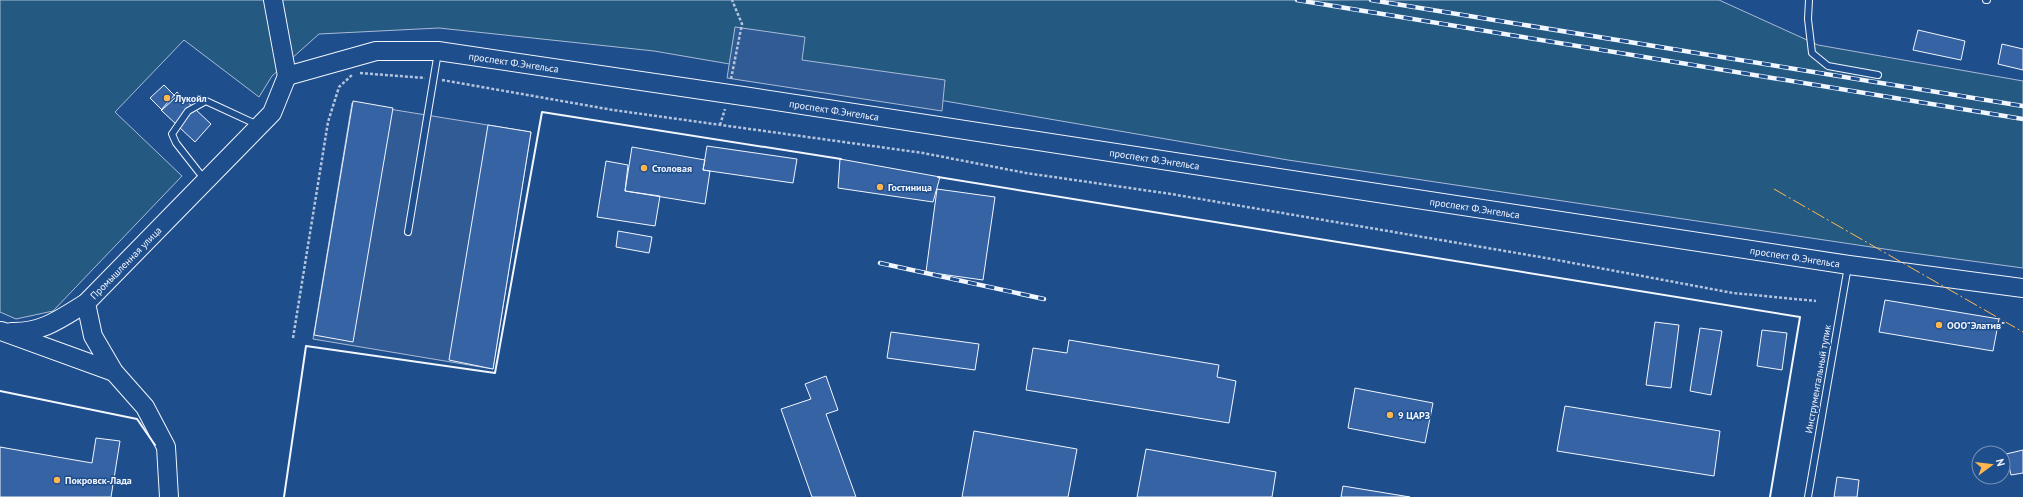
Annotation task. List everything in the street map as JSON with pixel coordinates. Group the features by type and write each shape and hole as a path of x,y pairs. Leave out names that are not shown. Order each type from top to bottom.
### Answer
{"street":[{"path":"273,0 287,76"},
{"name":"проспект Ф.Энгельса","path":"287,76 376,51 438,51 1849,265 2023,288"},
{"name":"Промышленная улица","path":"169,497 166,447 145,407 114,372 93,336 86,303 272,113 287,76"},
{"path":"0,331 28,332 54,322 86,303"},
{"path":"0,331 114,372"}],"lane":[{"path":"1810,0 1808,19 1812,53 1828,66 1878,75"},
{"path":"408,232 438,51"},
{"path":"206,180 176,143 172,134 188,111 206,101 260,126"},
{"name":"Инструментальный тупик","path":"1808,497 1849,265"}],"path":[{"path":"720,125 728,94 742,24 732,0"},
{"path":"293,338 328,122 339,87 355,72 433,79 613,110 923,153 1026,173 1171,194 1647,276 1733,293 1816,301"}],"shaded area":[{"path":"0,0 1719,0 1818,45 2023,81 2023,268 1898,251 1288,160 654,51 439,28 319,34 272,76 259,97 184,40 115,112 182,176 53,311 16,319 0,312"},
{"path":"735,27 805,37 802,60 945,80 942,111 727,78"},
{"path":"352,103 531,132 493,369 313,339"}],"building":[{"path":"1918,30 1965,41 1961,60 1913,50"},
{"path":"2002,44 2023,49 2023,70 1998,64"},
{"path":"164,85 176,97 162,110 150,98"},
{"path":"177,92 211,124 195,142 161,110"},
{"path":"353,101 393,108 353,342 314,335"},
{"path":"488,125 531,132 493,369 449,360"},
{"path":"707,146 797,159 793,183 703,170"},
{"path":"632,147 705,160 703,170 710,171 705,204 625,191"},
{"path":"840,159 940,177 933,202 838,188"},
{"path":"606,161 628,165 625,191 660,196 655,226 597,217"},
{"path":"937,189 995,197 983,280 926,272"},
{"path":"618,231 652,237 649,253 616,247"},
{"name":"ООО\"Элатив\"","path":"1885,300 1999,319 1993,351 1879,332"},
{"path":"1655,322 1679,325 1671,388 1646,385"},
{"path":"1700,328 1722,331 1711,395 1690,391"},
{"path":"1762,330 1787,333 1782,370 1757,366"},
{"path":"891,332 979,344 975,370 887,358"},
{"path":"1069,340 1219,365 1217,377 1236,381 1229,423 1026,390 1033,348 1067,353"},
{"path":"826,376 838,410 826,414 856,497 812,497 781,409 811,399 805,384"},
{"name":"9 ЦАРЗ","path":"1355,388 1433,403 1425,443 1348,428"},
{"path":"1565,406 1720,431 1714,476 1557,451"},
{"path":"974,431 1077,449 1068,497 962,497"},
{"name":"Покровск-Лада","path":"96,438 120,441 111,497 0,497 0,447 92,463"},
{"path":"1146,449 1276,472 1272,497 1137,497"},
{"path":"2023,450 2023,473 2011,475 2011,453"},
{"path":"1837,477 1859,480 1857,497 1834,497"},
{"path":"1343,486 1410,497 1341,497"}],"railway":[{"path":"1297,0 2023,119"},
{"path":"1371,0 2023,106"},
{"path":"880,263 1044,299"}],"wall":[{"path":"284,497 306,346 495,373 542,112 841,159"},
{"path":"938,177 1800,317 1770,497"},
{"path":"0,391 137,419 155,445"}],"power":[{"path":"1774,189 2023,332"}],"place":[{"name":"Лукойл","path":"167,98"},
{"name":"Столовая","path":"644,168"},
{"name":"Гостиница","path":"880,187"},
{"name":"ООО\"Элатив\"","path":"1939,325"},
{"name":"9 ЦАРЗ","path":"1390,415"},
{"name":"Покровск-Лада","path":"57,480"}]}
